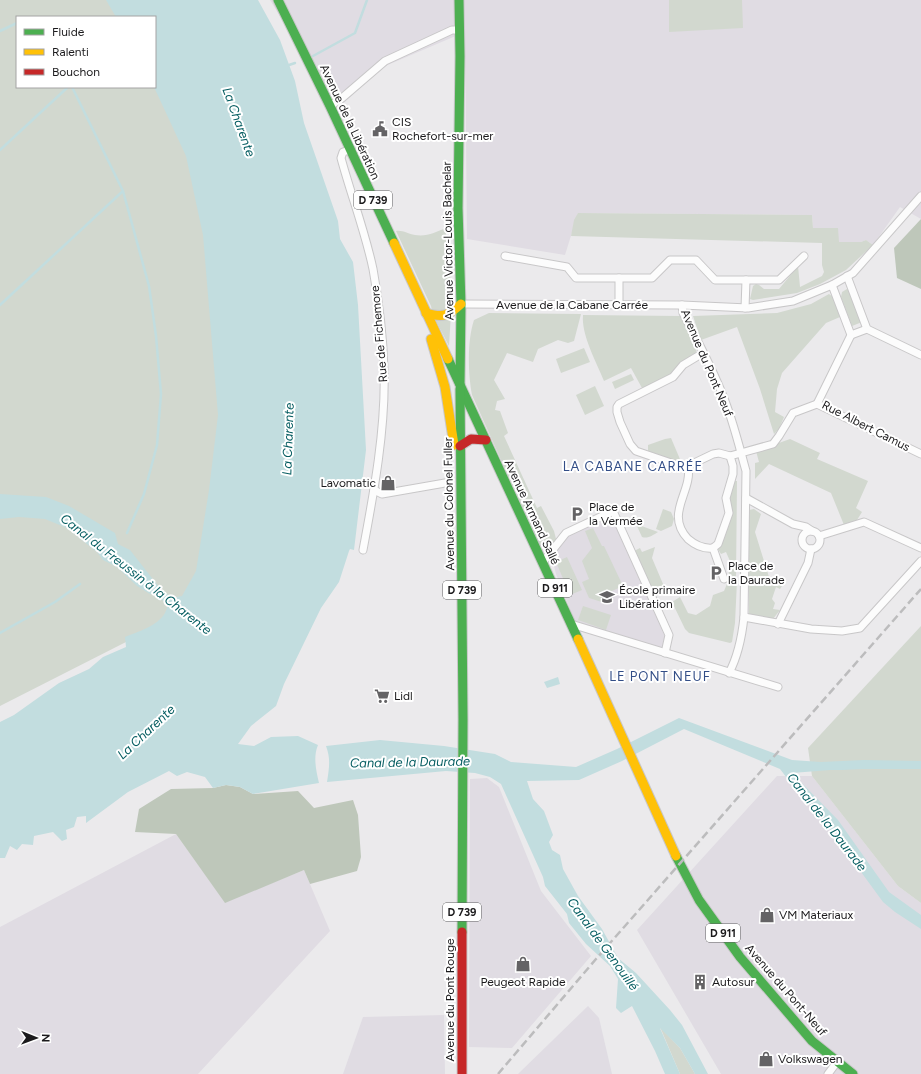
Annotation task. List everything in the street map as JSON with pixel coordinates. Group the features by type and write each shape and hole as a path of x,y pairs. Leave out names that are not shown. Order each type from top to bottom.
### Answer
{"main road":[{"name":"Avenue de la Libération","path":"278,0 330,106 460,385"},
{"name":"Avenue Victor-Louis Bachelar","path":"459,0 458,208 461,304 460,385"},
{"name":"D 739","path":"416,293 438,358 451,417 454,444 460,462"},
{"path":"426,313 439,317 445,316 461,304"},
{"name":"Avenue du Colonel Fuller","path":"460,385 463,742 462,782"},
{"name":"Avenue Armand Sallé","path":"460,385 635,764"},
{"path":"460,446 471,439 486,440"},
{"name":"Avenue du Pont-Neuf","path":"635,764 680,865 699,900 740,957 812,1041 853,1074"},
{"name":"Avenue du Pont Rouge","path":"462,782 462,1074"}],"street":[{"path":"330,106 342,98 385,61 452,30 460,30"},
{"name":"Rue de Fichemore","path":"350,150 343,152 341,158 372,268 380,313 384,369 383,411 374,490 363,550"},
{"name":"Avenue du Pont Neuf","path":"729,673 734,663 743,629 746,471 724,397 704,353 683,313 682,305 745,308 793,301 832,285 853,273 921,196"},
{"path":"505,256 567,267 576,278 652,278 670,260 696,260 715,280 779,280 804,256"},
{"path":"848,276 867,329 921,355"},
{"path":"619,278 619,305"},
{"path":"745,308 746,280"},
{"path":"832,285 852,335 867,329"},
{"name":"Avenue de la Cabane Carrée","path":"461,304 682,305"},
{"name":"Rue Albert Camus","path":"852,335 818,404 921,454"},
{"path":"704,353 683,365 673,377 619,404 617,407 617,412 620,422 630,444 636,451 679,466 688,466 719,453 730,456 773,444 792,413 818,404"},
{"path":"688,466 688,476 678,509 678,520 686,537 691,542 702,547 713,548 718,544 729,513 726,498 733,474 733,466 730,456"},
{"path":"374,490 382,494 445,483"},
{"path":"746,498 793,524 806,527 819,536 819,545 811,549 808,549 803,545 803,537 793,524"},
{"path":"543,562 566,533 613,512 669,635 665,653"},
{"path":"819,536 864,522 921,548"},
{"path":"803,537 806,533 812,531"},
{"path":"713,548 724,579"},
{"path":"778,624 808,563 811,549"},
{"path":"744,616 778,624 811,629 842,631 860,628 921,561"},
{"path":"571,624 778,687"},
{"path":"828,1074 837,1062"}],"shaded area":[{"path":"0,0 137,0 151,16 16,16 16,88 156,88 156,25 248,417 187,611 0,706"},
{"path":"270,0 921,0 921,219 900,207 873,245 866,240 861,242 839,242 813,228 812,215 578,213 565,255 467,239 465,32 383,67 337,109"},
{"path":"669,0 742,0 743,28 669,32"},
{"path":"578,213 812,215 813,228 838,228 839,242 861,242 866,240 873,245 846,270 820,284 797,293 753,300 750,299 753,286 756,284 764,289 779,289 798,266 800,287 822,276 824,272 822,265 822,243 571,236 574,220"},
{"path":"921,219 921,289 897,278 894,248"},
{"path":"446,228 446,258 450,265 451,313 449,346 433,315 431,306 396,231 415,235 424,235"},
{"path":"847,289 850,291 862,322 852,326 841,297 842,292"},
{"path":"829,294 833,297 840,317 826,323 782,373 777,389 775,412 784,417 779,429 774,434 760,389 737,327 701,340 693,316 777,313 811,304"},
{"path":"489,313 581,314 574,341 568,343 558,340 538,349 533,362 507,353 494,380 505,399 497,401 495,410 500,411 508,433 504,436 537,508 541,506 554,531 556,539 551,546 540,547 472,395 469,358 472,328 474,320"},
{"path":"583,315 680,316 697,349 695,354 678,365 671,375 642,388 631,368 604,381 584,331"},
{"path":"584,348 590,362 561,373 556,359"},
{"path":"631,374 634,380 615,389 612,382"},
{"path":"595,386 604,406 585,415 576,395"},
{"path":"671,438 682,464 648,451 648,445"},
{"path":"790,439 820,453 817,459 868,481 856,508 862,512 857,520 844,525 831,493 769,464 755,479 755,463 759,462 756,451"},
{"path":"735,481 737,481 736,579 730,576 728,570 733,568 726,552 721,554 718,549 731,517 728,499"},
{"path":"663,509 671,512 674,519 672,526 661,531 656,529"},
{"path":"754,509 761,514 755,532 769,577 782,586 780,589 776,587 772,599 775,603 773,609 780,610 773,619 749,615 749,510"},
{"name":"École primaire Libération","path":"613,511 665,637 662,648 575,621 556,574 553,562 560,539"},
{"path":"636,524 658,532 648,537 642,537"},
{"path":"593,528 602,546 604,546 623,586 612,591 608,604 589,598 582,582 589,579 582,561 592,548 585,531"},
{"path":"655,547 652,558 666,591 655,597 634,551 640,548 642,552"},
{"path":"567,557 582,590 570,595 556,562"},
{"path":"730,577 737,581 735,623 732,642 730,643 689,633 685,629 672,602 680,597 688,613 696,615 710,606 713,595 724,591"},
{"path":"583,606 611,615 606,630 578,620"},
{"path":"921,626 921,903 898,886 812,776 808,748"},
{"path":"777,776 812,776 898,886 921,903 921,1074 721,1074 637,930"},
{"path":"487,778 499,787 541,891 591,956 512,1048 469,1047 470,779"},
{"path":"226,785 240,787 253,794 298,791 314,808 353,800 358,815 361,857 357,871 310,884 304,870 225,903 176,834 135,832 139,809 171,789 213,788"},
{"path":"176,834 225,902 304,870 330,931 198,1074 0,1074 0,927"},
{"path":"588,1006 599,1018 612,1074 518,1074"},
{"path":"444,1015 445,1074 343,1074 363,1017"},
{"path":"660,1027 680,1048 695,1074 680,1074"}],"water":[{"name":"La Charente","path":"106,0 258,0 280,40 295,81 304,123 338,221 340,239 353,262 358,305 366,450 354,550 350,549 349,551 339,582 321,608 284,684 276,706 251,726 238,744 254,746 271,737 298,736 318,745 315,759 319,783 253,794 240,787 226,785 213,788 205,777 187,772 177,776 169,771 128,792 86,823 86,816 77,817 74,827 66,830 67,839 62,841 53,832 34,836 33,845 22,844 17,850 10,846 5,858 0,858 0,722 14,715 59,683 89,669 103,657 126,647 125,637 157,622 165,613 170,598 182,596 196,571 209,490 218,415 203,235 186,156 154,88 156,88 156,16 115,16"},
{"path":"0,494 46,497 69,506 115,533 118,544 130,550 159,587 160,594 150,594 137,586 117,567 103,560 97,552 67,528 45,519 19,517 0,519"},
{"path":"558,677 560,684 547,688 544,682"},
{"path":"679,718 792,760 821,762 864,760 921,761 921,769 862,769 792,773 838,820 889,892 921,915 921,929 895,912 883,902 823,820 780,769 684,729 622,761 579,780 527,781 533,799 544,811 553,835 549,842 552,850 560,855 563,869 578,896 602,929 618,958 636,973 682,1025 708,1074 695,1074 680,1048 660,1028 680,1074 665,1074 632,1006 621,1013 616,1008 618,979 610,966 586,944 569,923 567,914 545,886 543,877 501,784 490,777 475,773 446,771 327,782 329,760 326,746 380,740 444,746 495,754 511,762 576,767 617,749"}],"waterway":[{"path":"313,56 355,33 367,0"},
{"path":"0,31 16,23"},
{"path":"286,66 295,63"},
{"path":"0,150 67,88"},
{"path":"0,305 123,191 72,88"},
{"path":"123,191 149,286 156,336 161,394 157,445 144,494 127,533"},
{"path":"0,633 55,602 80,584"},
{"name":"Canal du Freussin à la Charente","path":"152,587 177,607"}],"railway":[{"path":"498,1074 596,959 921,589"}],"traffic: fast":[{"path":"278,0 330,106 394,243"},
{"path":"459,0 460,56 458,208 461,304 460,384"},
{"path":"448,359 578,639"},
{"path":"460,389 463,719 462,932"},
{"path":"676,856 699,900 740,957 812,1041 853,1074"}],"traffic: slow":[{"path":"394,243 448,359"},
{"path":"426,313 441,316 445,315 461,304"},
{"path":"431,339 445,387 454,445"},
{"path":"578,639 676,856"}],"traffic: jam":[{"path":"460,446 471,439 486,440"},
{"path":"462,932 462,1074"}],"place":[{"name":"CIS Rochefort-sur-mer","path":"380,129"},
{"name":"Lavomatic","path":"388,483"},
{"name":"Place de la Vermée","path":"577,514"},
{"name":"Place de la Daurade","path":"716,573"},
{"name":"École primaire Libération","path":"607,597"},
{"name":"Lidl","path":"382,696"},
{"name":"VM Materiaux","path":"767,915"},
{"name":"Peugeot Rapide","path":"523,964"},
{"name":"Autosur","path":"700,982"},
{"name":"Volkswagen","path":"766,1059"}],"district":[{"name":"LA CABANE CARRÉE","path":"633,466"},
{"name":"LE PONT NEUF","path":"660,676"}],"water label":[{"name":"Canal de la Daurade","path":"410,762"},
{"name":"Canal de la Daurade","path":"827,822"},
{"name":"Canal de Genouillé","path":"603,944"}]}
